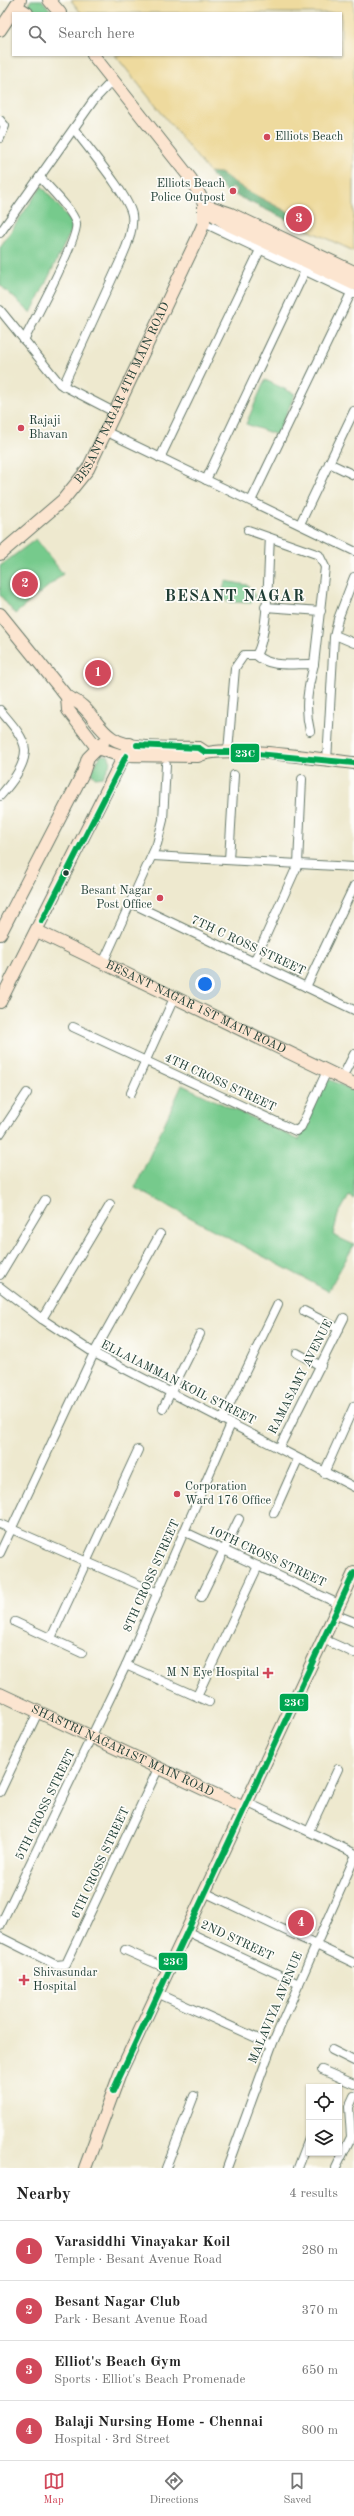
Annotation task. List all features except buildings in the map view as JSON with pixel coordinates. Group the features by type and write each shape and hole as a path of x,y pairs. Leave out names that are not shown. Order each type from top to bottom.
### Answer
{"street":[{"path":"49,0 59,12"},
{"path":"0,30 18,3 26,12"},
{"path":"94,56 197,186 204,205 213,216 353,290"},
{"path":"0,233 96,98 114,80"},
{"path":"0,120 5,126 0,138"},
{"path":"63,386 118,266 132,225 132,214 127,203 74,129"},
{"path":"24,340 71,244 77,227 73,217 40,177"},
{"path":"204,205 231,214 354,272"},
{"name":"BESANT NAGAR 4TH MAIN ROAD","path":"0,554 63,500 79,483 107,432 204,222 204,205"},
{"path":"204,222 305,271 353,290"},
{"path":"160,458 260,250"},
{"path":"206,480 305,271"},
{"path":"252,501 353,290"},
{"path":"0,310 63,386 116,413"},
{"path":"300,524 354,411"},
{"path":"107,432 354,550"},
{"path":"329,463 354,475"},
{"path":"248,530 318,556 323,561 325,567 314,664 306,695 306,715 310,731"},
{"path":"256,655 260,648 265,607 270,538"},
{"path":"327,761 335,635 342,608 354,577"},
{"path":"265,607 321,611"},
{"path":"0,614 68,697 79,701 111,738 134,745 199,748 205,752"},
{"path":"335,635 354,643"},
{"path":"228,746 235,668 244,655 256,655 262,660 271,663 314,664"},
{"path":"68,697 68,710 97,748 126,756 198,756 205,752 228,746 327,761 354,763"},
{"path":"0,710 22,739 25,750 20,769 0,796"},
{"path":"0,934 82,773 88,758 97,748 111,738"},
{"path":"0,1002 126,756 134,745"},
{"path":"103,963 153,856 163,820 166,765"},
{"path":"230,860 234,775"},
{"path":"254,962 298,864 302,779"},
{"path":"153,856 354,868"},
{"path":"306,987 354,886"},
{"name":"7TH C ROSS STREET","path":"131,903 354,1010"},
{"name":"BESANT NAGAR 1ST MAIN ROAD","path":"37,931 354,1084"},
{"path":"131,1093 174,998"},
{"name":"4TH CROSS STREET","path":"73,1028 296,1131 301,1127 327,1070"},
{"path":"342,1078 354,1054"},
{"path":"0,1134 27,1093"},
{"path":"0,1275 45,1200"},
{"path":"42,1319 110,1205"},
{"path":"0,1553 94,1353 160,1234"},
{"name":"ELLAIAMMAN KOIL STREET","path":"0,1287 42,1319 94,1353 354,1487"},
{"path":"222,1420 278,1304"},
{"path":"304,1311 339,1330"},
{"name":"RAMASAMY AVENUE","path":"279,1448 344,1318"},
{"path":"163,1408 200,1334"},
{"path":"297,1353 321,1366"},
{"path":"324,1472 354,1406"},
{"name":"8TH CROSS STREET","path":"92,1737 158,1593 231,1424"},
{"path":"51,1638 138,1450"},
{"path":"274,1514 298,1459"},
{"path":"201,1597 239,1519"},
{"path":"0,1524 85,1563 158,1593"},
{"name":"10TH CROSS STREET","path":"185,1532 258,1566 337,1609 354,1622"},
{"path":"197,1696 258,1566"},
{"path":"85,2168 121,2071 337,1609 350,1592 354,1573"},
{"path":"15,1622 82,1653"},
{"path":"323,1639 354,1653"},
{"path":"126,1665 210,1702"},
{"name":"SHASTRI NAGAR1ST MAIN ROAD","path":"0,1694 158,1769 245,1805"},
{"path":"0,1792 38,1712"},
{"name":"5TH CROSS STREET","path":"0,1926 92,1737"},
{"name":"6TH CROSS STREET","path":"0,1937 63,1966 68,1960 158,1769"},
{"path":"309,1831 338,1769"},
{"path":"245,1805 309,1831 354,1853"},
{"name":"MALAVIYA AVENUE","path":"227,2168 272,2045 354,1859"},
{"path":"204,1892 354,1963"},
{"name":"2ND STREET","path":"186,1931 299,1984"},
{"path":"125,1950 168,1969"},
{"path":"157,1993 272,2045"},
{"path":"332,2050 354,2061"},
{"path":"322,2070 354,2084"},
{"path":"166,2168 194,2096"},
{"path":"336,2168 350,2141 352,2133 349,2107 354,2096"},
{"path":"298,2168 306,2147"}],"green space":[{"path":"31,0 42,0 52,12 35,12 28,6"},
{"path":"209,172 221,173 246,190 290,213 292,222 235,195 237,190 232,187 229,193"},
{"path":"42,186 74,225 31,313 0,285 0,247"},
{"path":"265,380 295,394 277,435 246,424"},
{"path":"36,539 63,574 15,614 0,595 0,566"},
{"path":"225,581 247,585 255,596 251,603 229,602 222,597"},
{"path":"101,755 108,755 111,762 103,777 95,778 91,772"},
{"path":"326,1078 354,1091 354,1199 349,1196 338,1215 333,1235 354,1245 328,1291 135,1188 182,1085 299,1140"}],"sand":[{"name":"Elliots Beach","path":"71,0 354,0 354,251 301,227 306,216 297,212 292,222 290,213 246,190 221,173 209,172 116,56 342,56 342,12 80,12"}],"transit line":[{"name":"23C","path":"137,745 199,748 205,752 235,752 354,763"},
{"name":"23C","path":"42,921 126,756"},
{"name":"23C","path":"113,2091 354,1573"}],"place":[{"name":"Elliots Beach","path":"267,137"},
{"name":"Elliots Beach Police Outpost","path":"233,191"},
{"name":"Elliot's Beach Gym","path":"299,219"},
{"name":"Rajaji Bhavan","path":"21,428"},
{"name":"Besant Nagar Club","path":"25,584"},
{"name":"Varasiddhi Vinayakar Koil","path":"98,673"},
{"name":"Besant Nagar Post Office","path":"160,898"},
{"name":"Corporation Ward 176 Office","path":"177,1494"},
{"name":"M N Eye Hospital","path":"268,1673"},
{"name":"Balaji Nursing Home - Chennai","path":"301,1923"},
{"name":"Shivasundar Hospital","path":"24,1980"}],"district":[{"name":"BESANT NAGAR","path":"235,597"}]}
